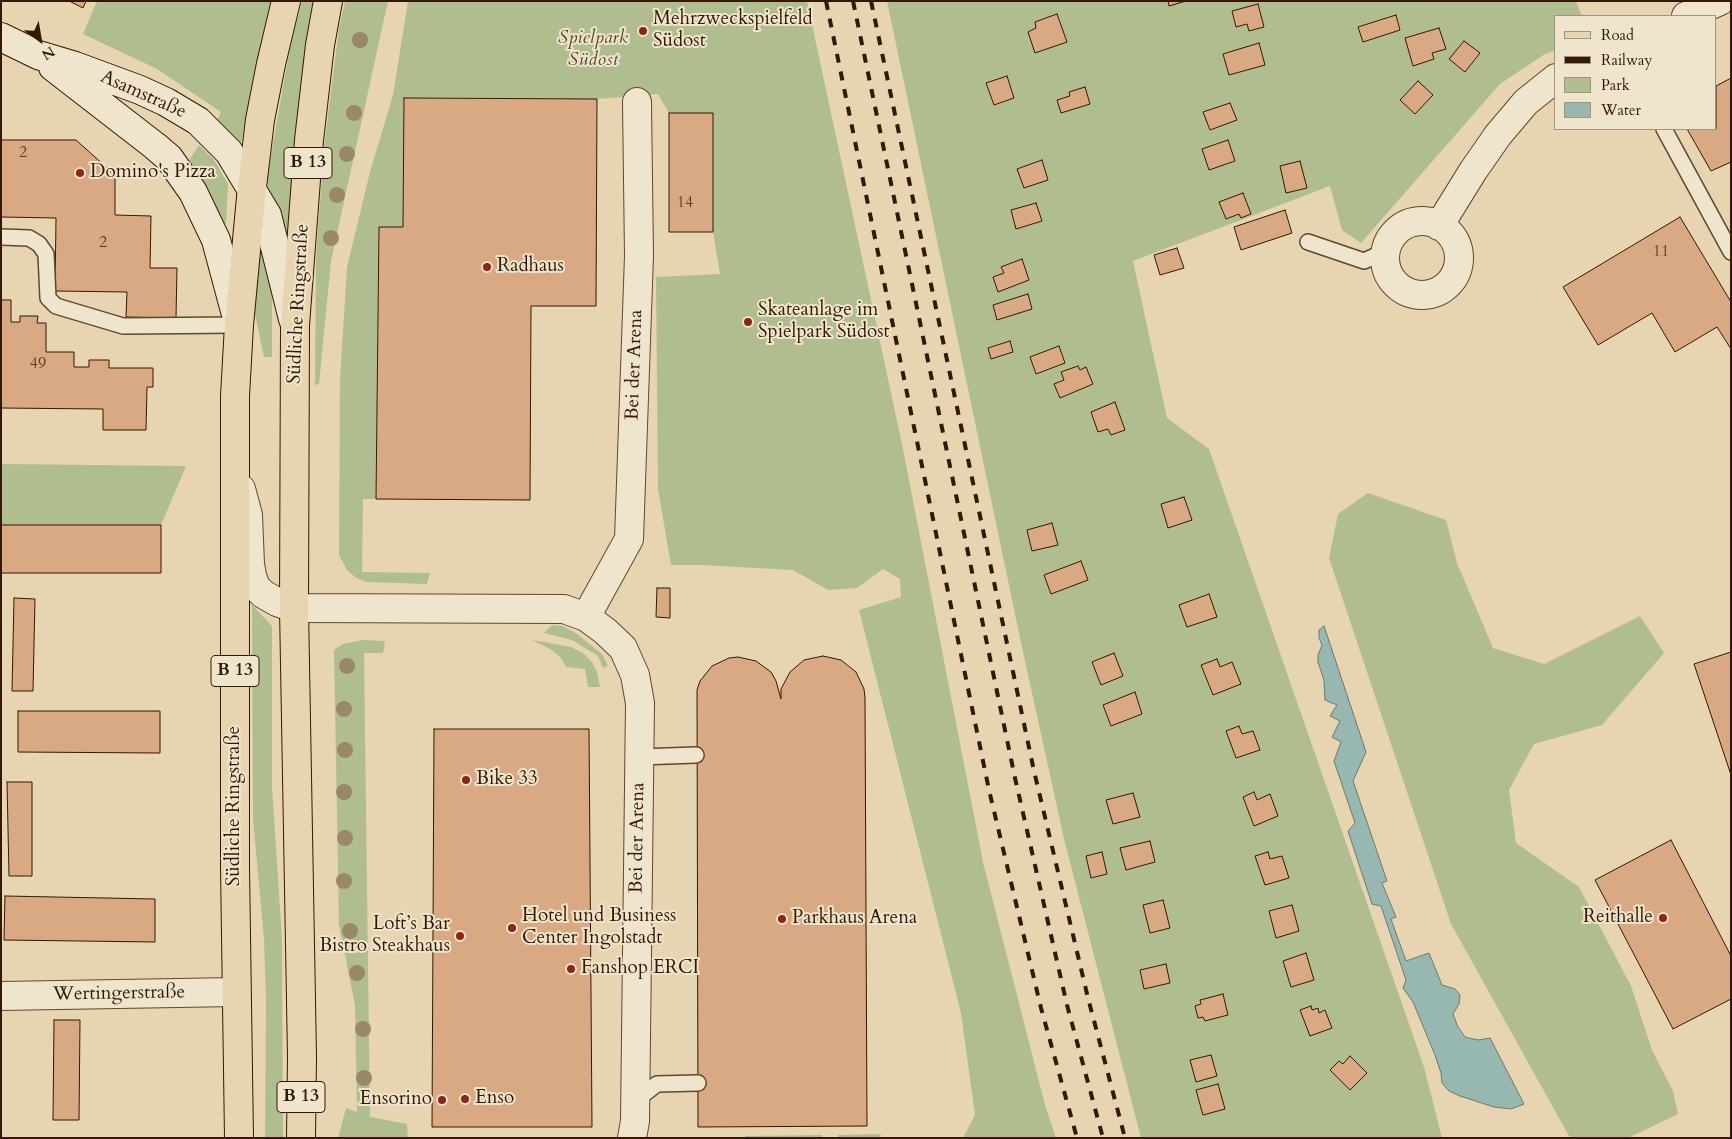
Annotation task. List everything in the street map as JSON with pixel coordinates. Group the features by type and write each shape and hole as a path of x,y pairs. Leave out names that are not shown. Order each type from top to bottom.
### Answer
{"main road":[{"name":"Südliche Ringstraße","path":"238,1138 235,396 239,325 260,120 286,1"},
{"name":"Südliche Ringstraße","path":"301,1138 302,1048 294,608 295,325 309,140 320,45 328,1"}],"street":[{"path":"1688,15 1720,1"},
{"name":"Asamstraße","path":"1,37 38,55 140,90 166,102 198,121 229,152 252,187 267,215 295,325"},
{"name":"Asamstraße","path":"38,55 169,158 193,192 216,240 239,325"},
{"path":"1439,226 1498,135 1526,102 1554,80"},
{"name":"Bei der Arena","path":"586,617 629,539 639,256 637,102"},
{"path":"1414,222 1428,222 1439,226 1448,232 1454,240 1458,253 1454,277 1439,291 1429,294 1416,295 1404,291 1391,279 1386,269 1386,251 1390,241 1400,228 1414,222"},
{"name":"Südliche Ringstraße","path":"234,475 243,495 248,514 250,564 256,587 276,602 294,608"},
{"name":"Bei der Arena","path":"294,608 564,609 586,617 623,648 635,675 640,703 635,1121 632,1138"},
{"name":"Wertingerstraße","path":"1,996 236,992"}],"lane":[{"path":"1665,130 1731,252"},
{"path":"1,237 29,238 39,244 46,254 48,298 56,306 123,326 239,325"},
{"path":"1308,242 1364,261 1386,251"},
{"path":"639,757 696,755"},
{"path":"635,1101 657,1084 698,1084"}],"green space":[{"path":"97,1 271,1 252,83 242,141 238,143 216,122 221,112 157,69 83,34"},
{"path":"302,1 313,1 303,71 287,237 284,238 267,178 289,53"},
{"path":"345,1 388,1 331,261 319,384 315,385 316,258 324,147 339,28"},
{"name":"Spielpark Südost","path":"408,1 807,1 903,449 983,862 1045,1105 1056,1138 963,1138 975,1115 961,1013 859,610 901,597 900,579 883,569 857,588 828,590 793,570 671,565 658,489 656,277 720,274 713,232 713,113 669,113 658,94 597,99 404,98 403,227 379,227 376,499 363,499 362,572 430,573 427,584 366,582 356,578 347,570 339,555 340,379 347,267 370,172 393,95"},
{"path":"887,1 1576,1 1582,15 1554,15 1554,51 1545,54 1500,84 1361,243 1342,230 1330,186 1133,261 1167,418 1209,449 1424,1067 1442,1138 1141,1138 1064,839 1020,638"},
{"path":"199,145 214,160 228,184 225,224 188,162"},
{"path":"260,246 269,272 272,298 272,357 264,357 253,305"},
{"path":"1,464 186,466 161,525 1,525"},
{"path":"1368,493 1446,520 1457,563 1493,648 1544,664 1640,616 1664,653 1602,725 1534,744 1509,790 1516,843 1579,887 1631,986 1652,1050 1673,1091 1678,1114 1628,1138 1576,1138 1569,1136 1451,924 1329,558 1338,514"},
{"path":"252,605 272,626 272,786 282,940 283,1138 265,1138 266,1002 264,939 253,819"},
{"path":"552,625 562,626 576,633 602,654 608,666 603,668 598,656 572,640 544,633"},
{"path":"363,640 385,641 383,653 364,653 370,1117 407,1124 408,1138 338,1138 346,1108 357,1112 355,1005 339,925 334,650 343,644"},
{"path":"532,640 571,647 583,653 592,662 597,672 600,687 588,687 585,669 566,667 561,658 552,650"},
{"path":"881,1134 879,1138 838,1138 838,1135"},
{"path":"822,1135 822,1138 745,1138 745,1136"}],"water":[{"path":"1324,626 1366,752 1353,781 1387,881 1382,883 1396,917 1391,919 1406,961 1429,953 1442,985 1455,989 1460,995 1459,1004 1453,1014 1458,1027 1465,1037 1478,1040 1490,1038 1524,1104 1511,1109 1494,1107 1449,1091 1442,1083 1435,1055 1413,1002 1403,988 1406,980 1381,906 1372,904 1348,831 1355,823 1334,761 1341,742 1332,737 1340,721 1330,716 1337,705 1325,700 1324,680 1318,662 1318,655 1322,645 1319,638 1319,630"}],"building":[{"path":"69,1 86,1 83,8"},
{"path":"1168,1 1186,1 1169,6"},
{"path":"1258,4 1264,27 1249,31 1247,24 1236,27 1232,11"},
{"path":"1057,14 1067,42 1035,53 1028,32 1036,28 1035,22"},
{"path":"1396,15 1400,30 1363,42 1358,27"},
{"path":"1439,28 1446,49 1432,53 1434,59 1413,66 1405,38"},
{"path":"1464,41 1480,53 1465,72 1449,59"},
{"path":"1259,43 1265,65 1229,75 1223,54"},
{"path":"1007,76 1014,98 994,105 986,83"},
{"path":"1731,78 1731,162 1711,171 1688,130 1717,130 1717,85"},
{"path":"1418,81 1433,95 1415,114 1400,100"},
{"path":"1085,87 1090,104 1061,113 1057,100 1070,96 1069,92"},
{"name":"Radhaus","path":"404,98 597,99 596,306 531,306 530,500 376,499 379,227 403,227"},
{"path":"1230,103 1237,120 1210,130 1203,112"},
{"path":"669,113 713,113 713,232 669,232"},
{"path":"1,140 76,140 115,175 115,215 151,216 150,268 177,268 176,318 126,317 127,292 55,291 56,218 1,217"},
{"path":"1228,140 1235,161 1209,170 1202,149"},
{"path":"1042,160 1048,180 1024,188 1017,169"},
{"path":"1300,161 1307,188 1286,193 1280,166"},
{"path":"1243,193 1251,214 1241,218 1239,214 1226,219 1219,202"},
{"path":"1036,203 1042,221 1016,229 1011,210"},
{"path":"1285,210 1292,233 1241,250 1234,227"},
{"path":"1680,217 1731,302 1731,349 1717,327 1675,352 1652,313 1598,345 1563,287"},
{"path":"1177,248 1184,268 1160,275 1154,255"},
{"path":"1022,259 1029,280 998,292 993,277 1004,273 1001,267"},
{"path":"1028,294 1032,309 997,320 993,305"},
{"path":"1,300 11,300 11,322 20,322 20,316 38,316 37,323 46,323 46,352 74,352 74,367 89,367 89,360 109,360 109,368 153,368 153,387 147,387 146,430 103,430 103,409 1,408"},
{"path":"1010,341 1013,352 991,359 988,348"},
{"path":"1059,346 1065,363 1036,374 1030,357"},
{"path":"1078,366 1080,370 1086,367 1093,384 1060,398 1054,384 1064,380 1061,372"},
{"path":"1115,402 1125,430 1111,435 1108,429 1098,432 1091,412"},
{"path":"1184,497 1192,520 1168,528 1161,504"},
{"path":"1052,523 1058,545 1032,551 1027,530"},
{"path":"1,525 161,525 161,573 1,573"},
{"path":"1081,561 1088,580 1051,594 1044,575"},
{"path":"657,588 670,588 670,618 656,617"},
{"path":"1209,594 1217,617 1187,627 1179,605"},
{"path":"14,598 35,599 33,691 12,691"},
{"path":"1731,652 1731,775 1694,664"},
{"path":"1114,653 1123,676 1101,685 1092,662"},
{"name":"Parkhaus Arena","path":"823,656 841,660 856,672 864,689 865,698 867,1126 698,1127 697,690 700,681 712,666 729,658 738,657 756,661 771,672 776,681 781,699 781,689 790,672 804,660"},
{"path":"1217,659 1220,667 1232,662 1241,684 1213,695 1201,665"},
{"path":"1135,692 1142,714 1111,726 1103,705"},
{"path":"18,711 160,711 160,753 18,752"},
{"path":"1239,726 1242,734 1253,731 1260,750 1236,758 1226,731"},
{"name":"Hotel und Business Center Ingolstadt","path":"434,729 589,729 592,1127 432,1127"},
{"path":"7,782 32,782 32,876 9,876"},
{"path":"1254,792 1257,800 1270,794 1278,816 1254,826 1243,797"},
{"path":"1133,793 1140,817 1113,824 1106,800"},
{"name":"Reithalle","path":"1671,840 1731,956 1731,999 1673,1029 1595,880"},
{"path":"1150,841 1155,862 1126,870 1120,848"},
{"path":"1102,852 1107,874 1091,878 1086,856"},
{"path":"1268,852 1270,859 1282,856 1289,878 1265,885 1255,856"},
{"path":"5,896 155,899 155,942 4,940"},
{"path":"1163,900 1170,928 1150,933 1143,905"},
{"path":"1292,905 1299,931 1276,938 1269,911"},
{"path":"1306,953 1314,980 1291,987 1283,961"},
{"path":"1166,964 1170,983 1144,989 1140,970"},
{"path":"1223,994 1228,1015 1205,1021 1203,1017 1198,1018 1195,1006 1201,1004 1200,1000"},
{"path":"1311,1006 1312,1010 1318,1008 1319,1013 1325,1010 1332,1028 1310,1036 1300,1010"},
{"path":"54,1020 80,1020 79,1120 53,1120"},
{"path":"1211,1055 1217,1076 1196,1082 1190,1060"},
{"path":"1350,1056 1367,1073 1350,1090 1330,1070 1339,1061 1343,1064"},
{"path":"1218,1084 1225,1109 1203,1115 1196,1090"}],"railway":[{"path":"826,1 989,790 1041,1008 1077,1138"},
{"path":"853,1 1015,778 1067,1005 1103,1138"},
{"path":"871,1 1034,771 1088,998 1125,1138"}],"place":[{"name":"Mehrzweckspielfeld Südost","path":"643,31"},
{"name":"Domino's Pizza","path":"80,173"},
{"name":"Radhaus","path":"487,267"},
{"name":"Skateanlage im Spielpark Südost","path":"748,322"},
{"name":"Bike 33","path":"466,780"},
{"name":"Reithalle","path":"1663,918"},
{"name":"Parkhaus Arena","path":"782,919"},
{"name":"Hotel und Business Center Ingolstadt","path":"512,928"},
{"name":"Loft’s Bar Bistro Steakhaus","path":"460,936"},
{"name":"Fanshop ERCI","path":"571,969"},
{"name":"Enso","path":"465,1099"},
{"name":"Ensorino","path":"442,1100"}]}
